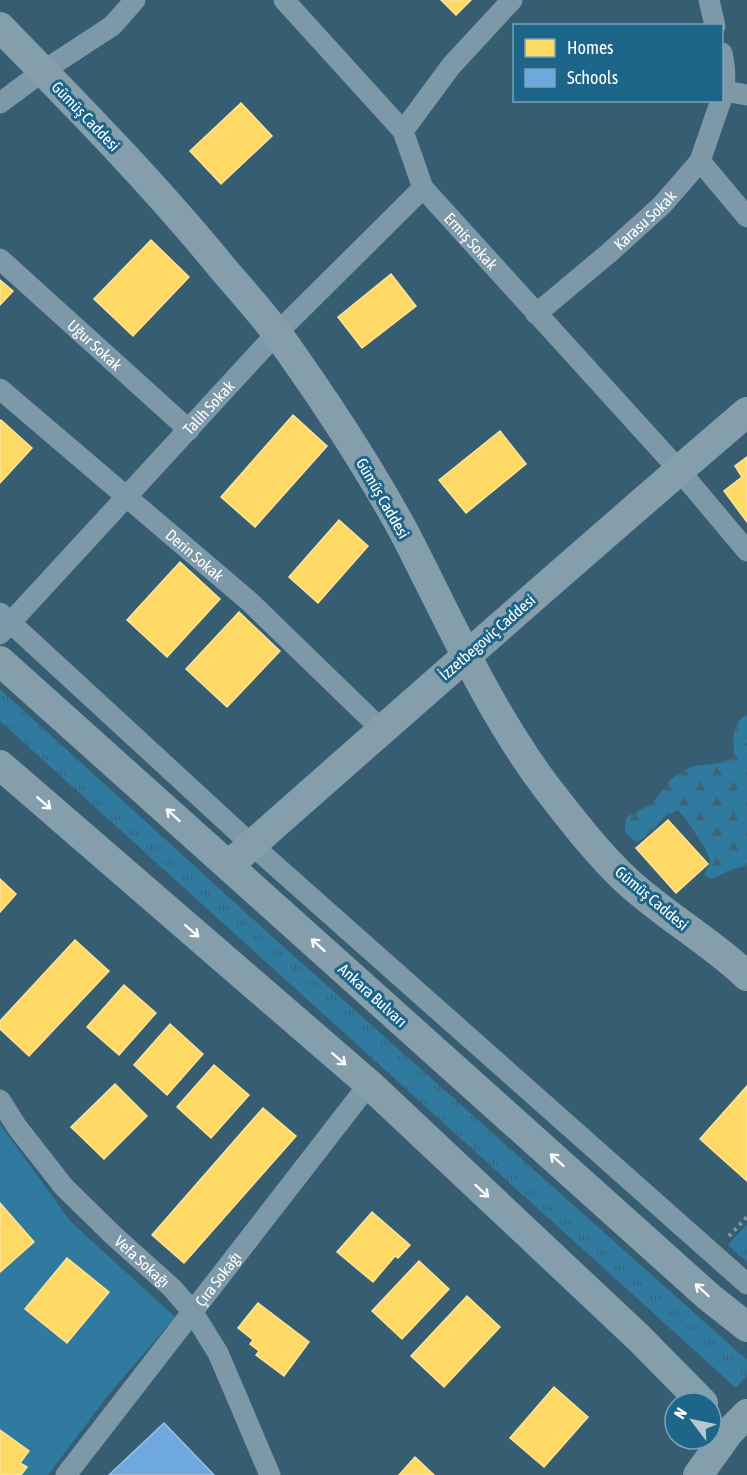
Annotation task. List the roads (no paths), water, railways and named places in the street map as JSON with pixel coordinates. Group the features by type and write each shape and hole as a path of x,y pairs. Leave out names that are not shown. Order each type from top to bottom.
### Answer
{"street":[{"path":"0,103 112,26 135,0"},
{"name":"Ermiş Sokak","path":"284,0 403,131 423,189 679,470 747,551"},
{"path":"403,131 451,66 513,0"},
{"path":"709,0 715,24"},
{"name":"Gümüş Caddesi","path":"0,27 96,124 192,230 277,333 350,440 403,531 465,656 514,740 547,787 596,848 634,887 747,976"},
{"name":"Karasu Sokak","path":"723,58 723,80"},
{"path":"723,97 747,95"},
{"name":"Karasu Sokak","path":"536,314 662,205 700,161 720,102"},
{"path":"700,161 747,217"},
{"name":"Talih Sokak","path":"4,623 128,497 277,333 423,189"},
{"name":"Uğur Sokak","path":"0,259 189,430"},
{"name":"Derin Sokak","path":"0,389 250,602 382,731"},
{"name":"İzzetbegoviç Caddesi","path":"229,865 465,656 747,412"},
{"path":"4,623 747,1284"},
{"name":"Ankara Bulvarı","path":"0,661 709,1297 747,1327"},
{"path":"0,765 369,1084 639,1338 691,1391"},
{"name":"Çıra Sokağı","path":"66,1475 369,1084"},
{"name":"Vefa Sokağı","path":"0,1100 64,1187 113,1236 172,1288 192,1311 218,1353 270,1475"},
{"path":"698,1475 734,1427"}]}
